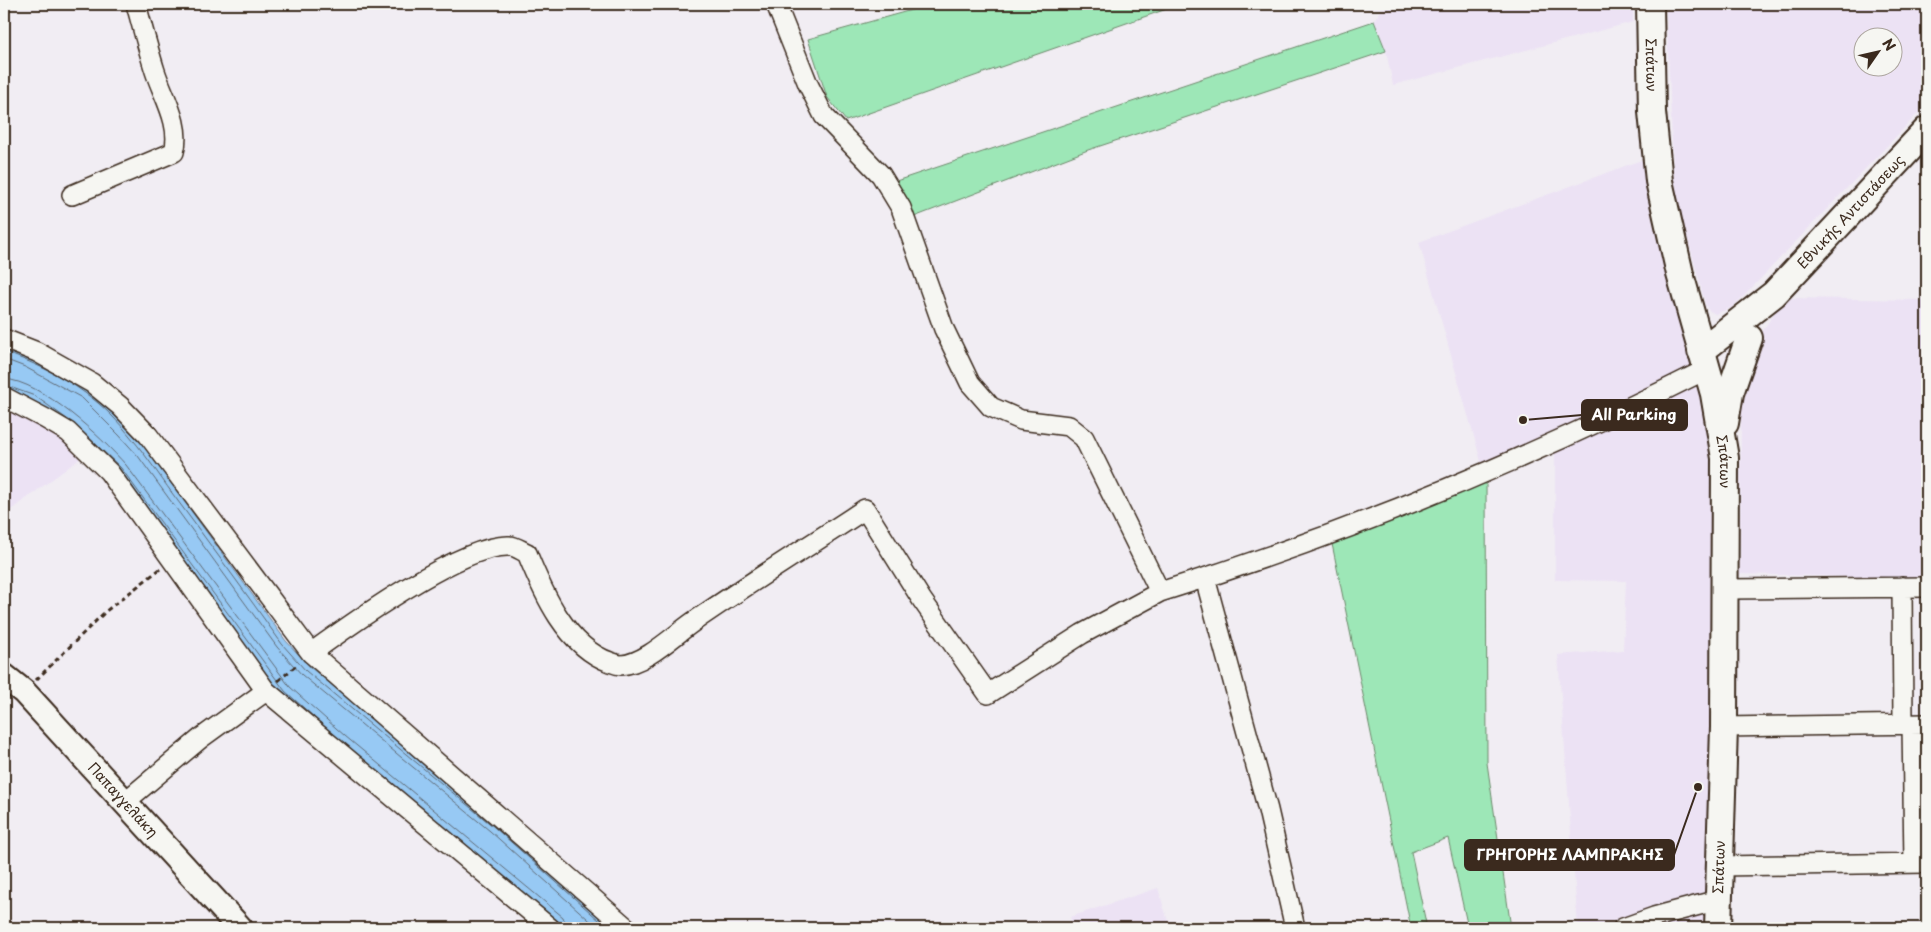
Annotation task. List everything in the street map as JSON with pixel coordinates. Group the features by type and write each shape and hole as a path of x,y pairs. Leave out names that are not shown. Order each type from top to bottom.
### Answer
{"main road":[{"name":"Σπάτων","path":"1650,4 1652,112 1659,181 1680,274 1704,360 1723,439 1727,482 1724,727 1718,928"},
{"name":"Εθνικής Αντιστάσεως","path":"1704,360 1774,294 1927,130"},
{"name":"Εθνικής Αντιστάσεως","path":"1723,439 1730,393 1749,338 1774,294"},
{"path":"1704,360 1749,338"}],"street":[{"path":"72,196 174,152 177,141 173,121 155,72 136,4"},
{"path":"776,4 808,84 824,116 881,175 900,208 944,329 970,384 991,407 1022,420 1069,426 1084,438 1160,592"},
{"path":"4,339 37,352 92,383 134,420 148,435 311,653 627,928"},
{"path":"311,653 400,593 456,561 490,548 511,545 527,554 536,576 557,614 579,643 598,658 621,665 636,660 658,648 694,621 865,510 927,607 988,694 1082,634 1160,592 1205,578 1400,507 1531,454 1704,360"},
{"path":"4,397 46,418 86,448 109,472 137,508 172,560 266,690 550,928"},
{"path":"1205,578 1268,810 1294,928"},
{"path":"1719,866 1920,863 1914,724 1902,587"},
{"path":"1726,589 1927,587"},
{"name":"Παπαγγελάκη","path":"4,676 24,692 126,801 240,928"},
{"path":"126,801 201,738 266,690"},
{"path":"1724,727 1914,724"},
{"path":"1623,928 1654,917 1718,900"}],"path":[{"path":"24,692 106,611 172,560"},
{"path":"266,690 311,653"}],"shaded area":[{"path":"1399,4 1633,4 1633,22 1393,85 1386,51 1374,21 1382,9"},
{"path":"1666,4 1927,4 1927,104 1731,308 1715,314 1708,310 1674,187"},
{"path":"1644,159 1724,463 1707,928 1578,928 1558,655 1623,650 1626,581 1555,580 1555,452 1486,479 1419,242"},
{"path":"1784,298 1927,300 1927,579 1740,574 1741,391 1751,349"},
{"path":"4,403 28,415 85,455 4,515"},
{"path":"1158,888 1170,928 1074,928 1070,917"}],"green space":[{"path":"933,4 1181,4 846,121 827,97 808,39"},
{"path":"1374,21 1386,51 1088,150 914,217 896,181"},
{"path":"1486,479 1487,763 1511,928 1468,928 1448,838 1411,852 1427,928 1411,928 1331,539"}],"water":[{"path":"4,347 64,374 104,403 128,427 146,449 286,641 310,667 497,823 615,928 558,928 282,695 64,423 33,401 4,390"}],"place":[{"name":"All Parking","path":"1523,420"},
{"name":"ΓΡΗΓΟΡΗΣ ΛΑΜΠΡΑΚΗΣ","path":"1698,787"}]}
